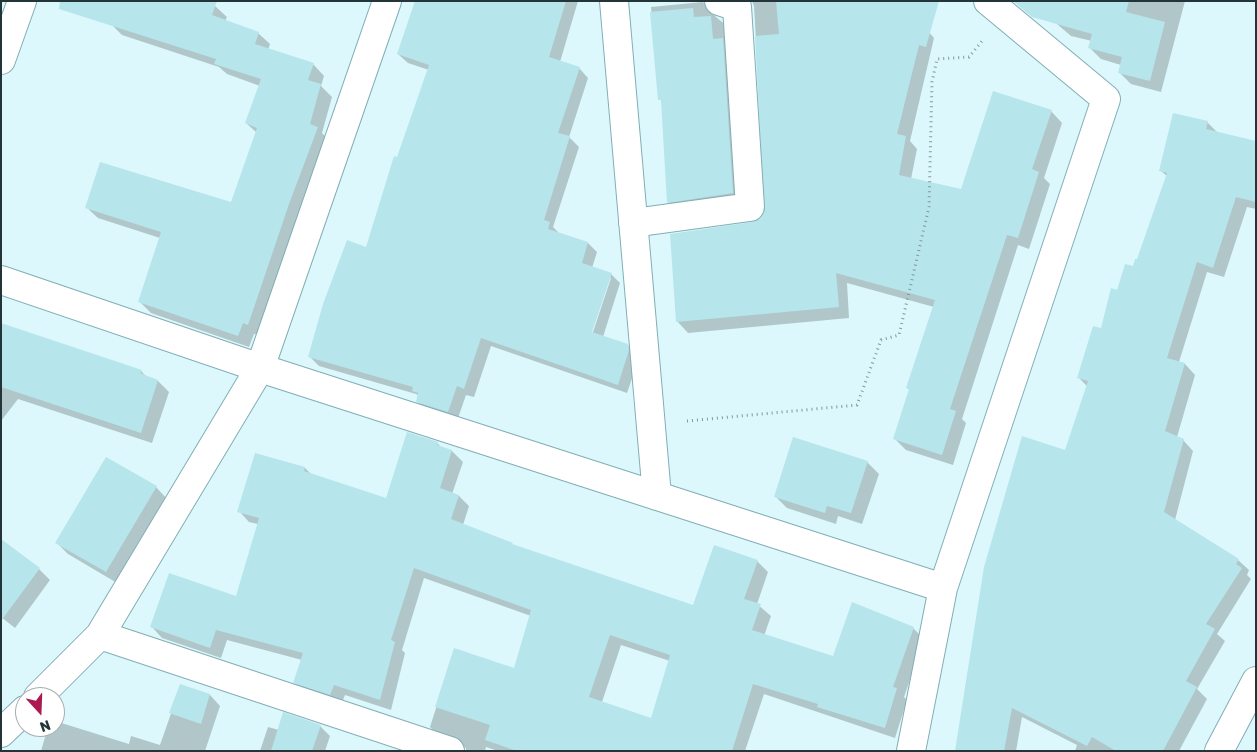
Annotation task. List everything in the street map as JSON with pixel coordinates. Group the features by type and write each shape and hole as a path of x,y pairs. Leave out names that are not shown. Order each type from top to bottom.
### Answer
{"street":[{"path":"1,60 22,1"},
{"path":"48,687 100,636 260,368 387,1"},
{"path":"614,1 657,496"},
{"path":"633,222 750,207 737,8 719,1"},
{"path":"911,751 943,588 1106,99 996,8"},
{"path":"1,280 260,368 943,588"},
{"path":"100,636 450,751"},
{"path":"1219,751 1256,681"},
{"path":"1,733 15,720"}],"path":[{"path":"651,425 857,405 881,340 899,335 929,207 932,82 937,59 969,57 996,8"}],"building":[{"path":"60,1 217,1 212,15 259,32 255,44 314,63 308,80 321,84 310,124 318,127 289,204 248,325 243,323 238,336 138,302 161,232 85,208 100,162 231,202 257,128 245,123 261,79 214,64 216,59 59,9"},
{"path":"415,1 566,1 549,57 580,67 558,133 570,136 544,220 550,222 548,229 588,242 582,263 612,273 592,332 628,344 629,350 618,385 481,338 464,389 457,386 448,412 416,402 418,393 412,391 413,387 308,357 323,304 347,240 366,247 394,156 397,157 429,65 397,54"},
{"path":"776,1 939,1 926,47 919,45 897,134 906,136 899,175 961,189 993,91 1052,110 1032,169 1039,172 1018,238 1007,235 950,409 956,411 942,455 893,439 909,389 906,388 935,300 836,273 839,307 676,322 670,234 752,222 760,219 764,213 755,36 779,34"},
{"path":"1013,1 1129,1 1126,12 1165,22 1150,81 1118,73 1122,57 1088,48 1092,34 1032,17"},
{"path":"693,8 694,17 711,16 713,39 723,38 733,193 667,203 661,100 658,100 650,12"},
{"path":"1173,113 1208,121 1206,129 1256,141 1256,202 1236,197 1213,268 1197,262 1167,358 1185,363 1165,431 1184,439 1164,512 1239,559 1236,564 1242,568 1206,624 1215,629 1186,681 1197,687 1163,751 1116,751 1092,737 1087,746 1012,708 1004,751 955,751 984,567 1022,436 1065,450 1088,381 1077,378 1093,326 1101,328 1111,288 1117,290 1125,264 1133,266 1135,259 1137,259 1167,173 1159,171"},
{"path":"1,323 142,370 140,373 158,380 141,433 1,387"},
{"path":"407,432 438,442 437,445 452,450 440,488 459,495 451,519 512,544 693,605 714,545 758,560 744,599 761,604 752,630 833,656 852,602 914,627 893,687 897,688 885,728 817,707 818,704 753,684 732,751 517,751 485,740 490,725 435,707 454,648 514,668 531,610 414,568 391,640 395,642 380,700 334,685 330,695 293,683 303,653 216,630 210,648 150,627 169,573 236,596 259,518 237,512 255,453 305,467 304,471 386,498","holes":["610,635 670,655 651,718 589,697"]},
{"path":"793,437 868,461 851,513 827,506 825,513 774,497"},
{"path":"106,457 157,486 106,572 55,543"},
{"path":"1,539 40,568 1,621"},
{"path":"180,684 210,694 201,724 169,713"},
{"path":"283,712 321,725 312,751 271,751"}]}
